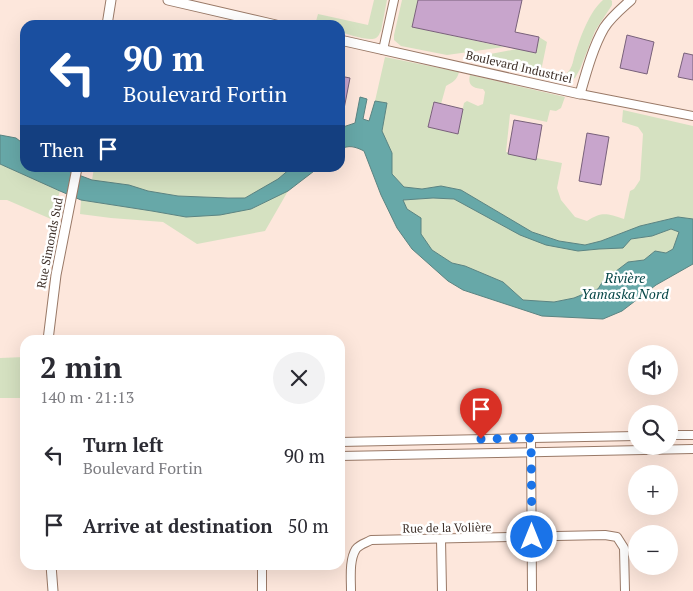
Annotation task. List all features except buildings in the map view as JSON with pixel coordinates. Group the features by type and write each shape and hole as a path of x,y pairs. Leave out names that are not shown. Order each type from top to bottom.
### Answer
{"street":[{"path":"108,20 111,0"},
{"path":"168,0 254,20"},
{"path":"383,50 394,0"},
{"path":"580,94 587,70 604,29 631,0"},
{"name":"Boulevard Industriel","path":"345,41 580,94 693,116"},
{"name":"Rue Simonds Sud","path":"50,335 56,275 76,172"},
{"path":"678,435 693,435"},
{"path":"345,442 628,436"},
{"path":"531,438 532,591"},
{"path":"430,440 430,454"},
{"path":"678,449 693,449"},
{"path":"345,456 628,450"},
{"name":"Rue de la Volière","path":"351,591 352,560 356,549 361,544 371,540 605,535 616,537 624,548 625,591"},
{"path":"441,539 442,591"},
{"path":"51,570 53,591"},
{"path":"262,570 262,591"}],"green space":[{"path":"374,0 387,0 381,31 373,39 345,33 345,20 316,20 318,14 368,25"},
{"path":"402,0 418,0 412,27 504,47 447,55 401,46 394,40 394,35"},
{"path":"603,0 611,0 612,5 595,31 575,78 565,82 552,80 553,75 564,76 571,69 586,24 594,10"},
{"path":"539,37 547,42 541,71 547,73 543,75 538,76 464,59 517,49 536,53"},
{"path":"385,57 459,72 457,77 446,86 441,104 433,103 428,127 457,134 464,103 467,101 478,106 483,104 485,92 483,89 470,84 470,75 565,97 561,108 556,111 550,110 547,122 510,114 506,152 562,163 557,188 561,200 575,217 587,221 605,214 624,219 630,191 634,189 640,180 643,134 638,127 622,122 623,110 693,126 693,219 678,217 640,226 585,245 559,241 532,232 461,190 441,186 422,189 404,187 392,174 392,153 382,131 387,103 375,101"},
{"path":"0,164 60,191 51,219 7,200 0,200"},
{"path":"93,172 286,172 278,179 245,198 178,196 148,191 129,185 92,180"},
{"path":"288,191 265,231 197,244 163,222 80,214 81,200 186,217 251,209"},
{"path":"454,199 520,235 578,251 599,249 631,239 652,236 671,229 679,232 673,249 666,253 655,251 644,260 628,262 603,281 598,289 574,298 554,302 523,300 503,282 465,266 452,263 432,250 420,234 420,218 407,209 403,200"},
{"path":"20,357 20,398 0,398 0,358"}],"water":[{"name":"Rivière Yamaska Nord","path":"360,97 367,99 363,119 369,121 375,101 387,103 382,131 392,153 392,174 404,187 422,189 441,186 461,190 532,232 559,241 585,245 640,226 678,217 693,219 693,264 656,285 622,311 603,319 542,316 463,290 448,281 412,249 397,228 381,195 364,151 355,147 345,148 345,126 355,123","holes":["454,199 520,235 546,245 578,251 623,248 631,239 652,236 671,229 679,232 673,249 666,253 655,251 644,260 628,262 603,281 598,289 574,298 554,302 523,300 503,282 465,266 452,263 432,250 421,234 421,218 407,209 403,200"]},
{"path":"0,135 16,138 20,141 20,172 71,172 92,180 129,185 148,191 178,196 245,198 278,179 286,172 313,172 288,191 251,209 220,215 186,217 81,200 0,164"}],"route":[{"path":"481,439 531,438 532,537"}]}
